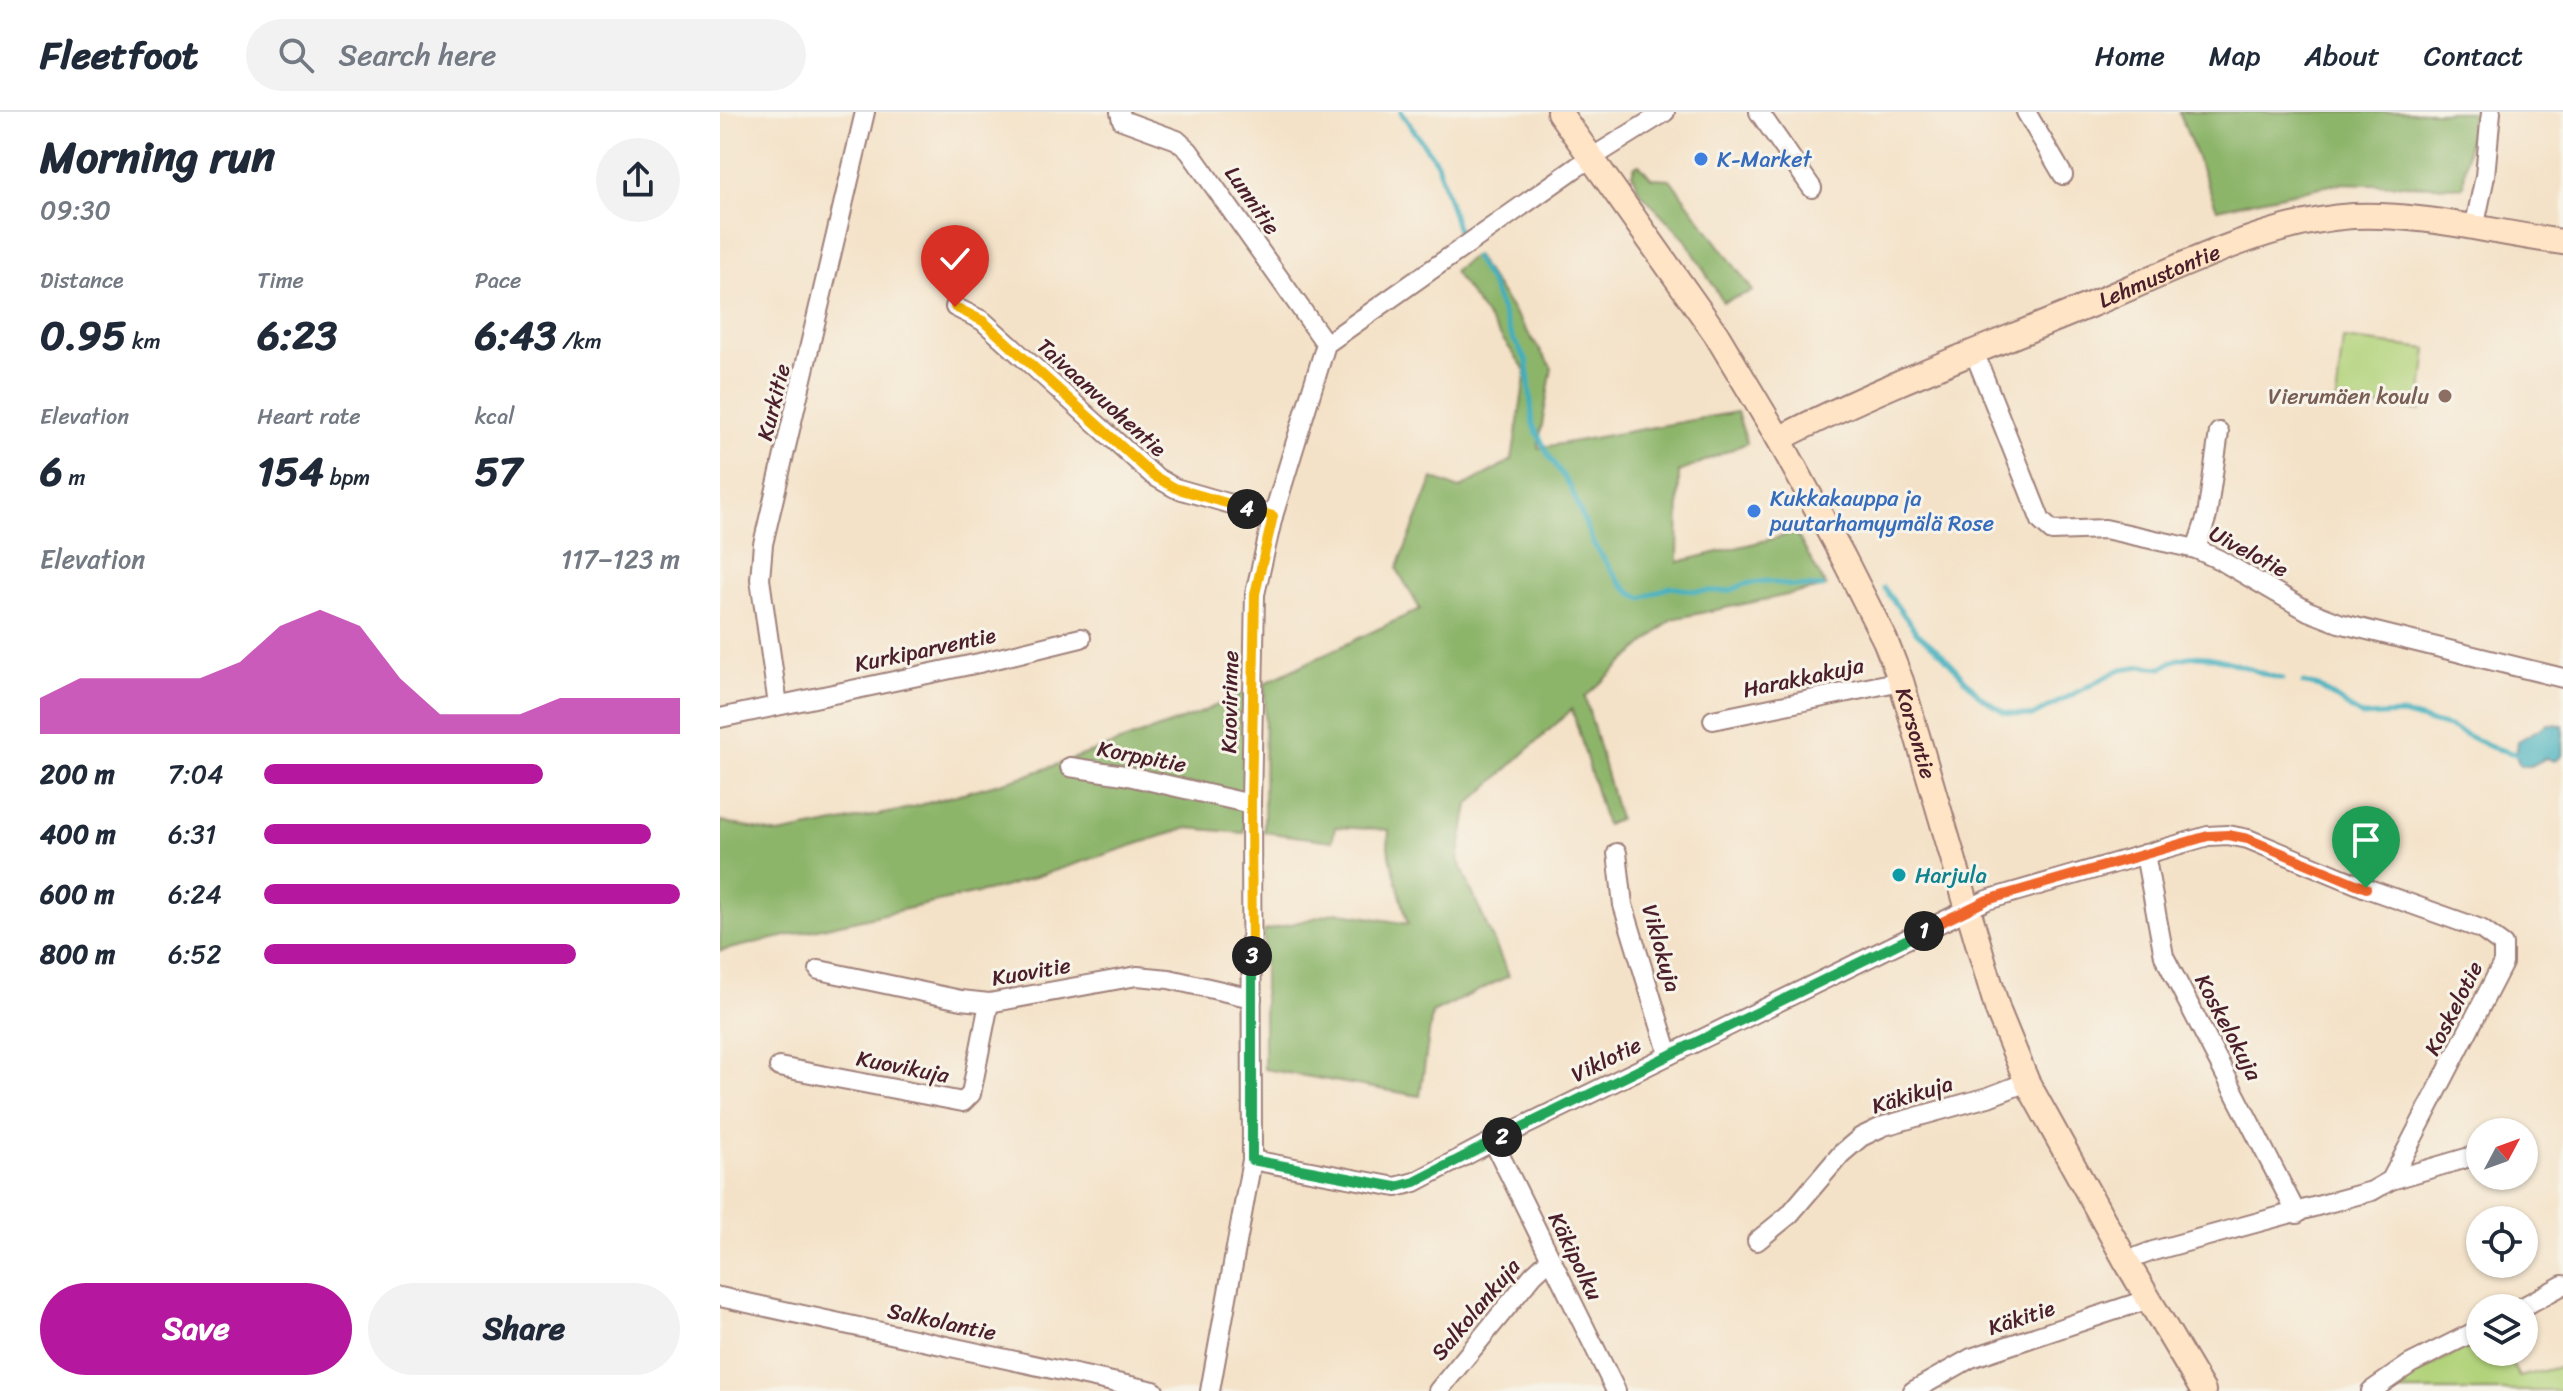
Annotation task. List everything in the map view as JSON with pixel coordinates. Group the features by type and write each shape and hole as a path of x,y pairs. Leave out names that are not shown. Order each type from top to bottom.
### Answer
{"main road":[{"name":"Korsontie","path":"1559,112 1716,334 1779,439 1885,640 1901,681 1998,1011 2027,1082 2126,1261 2203,1391"},
{"name":"Lehmustontie","path":"1779,439 1823,416 1974,352 2215,253 2285,228 2350,216 2393,216 2563,242"}],"street":[{"name":"Kurkitie","path":"778,705 760,579 763,544 865,112"},
{"name":"Lunnitie","path":"1120,112 1122,120 1177,140 1189,151 1326,344"},
{"path":"1326,344 1577,167 1665,112"},
{"path":"1759,112 1812,188"},
{"path":"2026,112 2063,175"},
{"path":"2474,229 2485,176 2491,112"},
{"name":"Taivaanvuohentie","path":"955,307 983,321 1154,476 1175,488 1273,516"},
{"name":"Kuovirinne","path":"1210,1391 1252,1160 1251,804 1255,594 1273,516 1326,344"},
{"name":"Uivelotie","path":"1974,352 2041,521 2052,531 2105,529 2196,549 2308,611 2339,623 2563,678"},
{"path":"2196,549 2207,516 2219,432"},
{"name":"Kurkiparventie","path":"720,718 1081,638"},
{"name":"Harakkakuja","path":"1713,720 1901,681"},
{"name":"Korppitie","path":"1070,767 1124,775 1251,804"},
{"name":"Koskelotie","path":"1968,910 1987,900 2145,854 2208,836 2228,835 2248,839 2366,888 2481,929 2503,945 2503,963 2391,1180"},
{"name":"Viklokuja","path":"1617,853 1623,905 1669,1055"},
{"name":"Koskelokuja","path":"2145,854 2164,956 2297,1214"},
{"name":"Viklotie","path":"1252,1160 1396,1187 1415,1182 1968,910"},
{"name":"Kuovitie","path":"819,970 989,1003 1137,976 1169,979 1252,998"},
{"name":"Kuovikuja","path":"779,1067 963,1102 971,1094 989,1003"},
{"name":"Käkikuja","path":"1757,1241 1789,1215 1841,1154 1861,1137 1884,1126 1988,1097 2027,1082"},
{"name":"Käkipolku","path":"1493,1141 1616,1391"},
{"path":"2126,1261 2153,1251 2297,1214 2372,1191 2391,1180 2466,1158"},
{"name":"Salkolankuja","path":"1438,1391 1533,1275 1550,1259"},
{"path":"2538,1299 2563,1285"},
{"name":"Salkolantie","path":"720,1297 1154,1391"},
{"name":"Käkitie","path":"1913,1391 1971,1358 2149,1299"},
{"path":"2371,1391 2410,1364 2466,1336"}],"green space":[{"path":"2179,112 2472,112 2463,187 2340,183 2217,209"},
{"path":"1639,164 1651,178 1670,179 1753,291 1723,302 1686,240 1640,192 1632,174"},
{"path":"1475,255 1552,368 1538,448 1737,412 1747,443 1679,472 1678,562 1796,533 1826,587 1672,619 1585,697 1619,819 1606,825 1572,709 1468,805 1458,860 1509,976 1432,1013 1420,1096 1264,1069 1264,931 1337,912 1408,924 1388,848 1389,830 1335,827 1332,841 1264,832 1265,683 1420,609 1397,569 1433,478 1459,489 1512,460 1526,371 1453,271"},
{"path":"2343,339 2427,349 2420,411 2336,401"},
{"path":"1247,691 1244,833 1187,828 1004,887 720,951 720,821 778,834 898,811 1025,776 1198,714"},
{"path":"2466,1347 2466,1366 2513,1366 2519,1377 2563,1366 2563,1391 2387,1391"}],"water":[{"path":"2548,724 2563,725 2562,756 2554,761 2546,758 2531,766 2520,766 2516,756 2518,741"}],"waterway":[{"path":"1401,112 1437,163 1459,234"},
{"path":"1474,257 1491,284 1512,337 1527,361 1533,425 1570,486 1593,543 1618,580 1631,593 1642,598 1670,587 1729,591 1745,584 1766,581 1823,587"},
{"path":"1884,588 1917,633 1942,654 1980,696 2004,712 2032,716 2121,669 2142,666 2162,668 2176,660 2191,657 2221,660 2282,679"},
{"path":"2303,683 2319,687 2362,716 2402,714 2452,728 2491,747 2519,755"}],"place":[{"name":"K-Market","path":"1701,159"},
{"name":"Vierumäen koulu","path":"2445,396"},
{"name":"Kukkakauppa ja puutarhamyymälä Rose","path":"1754,511"},
{"name":"Harjula","path":"1899,875"}],"route":[{"path":"955,307 983,321 1154,476 1175,488 1273,516 1255,594 1251,804 1252,1160 1396,1187 1415,1182 1987,900 2208,836 2228,835 2248,839 2366,888"}]}
